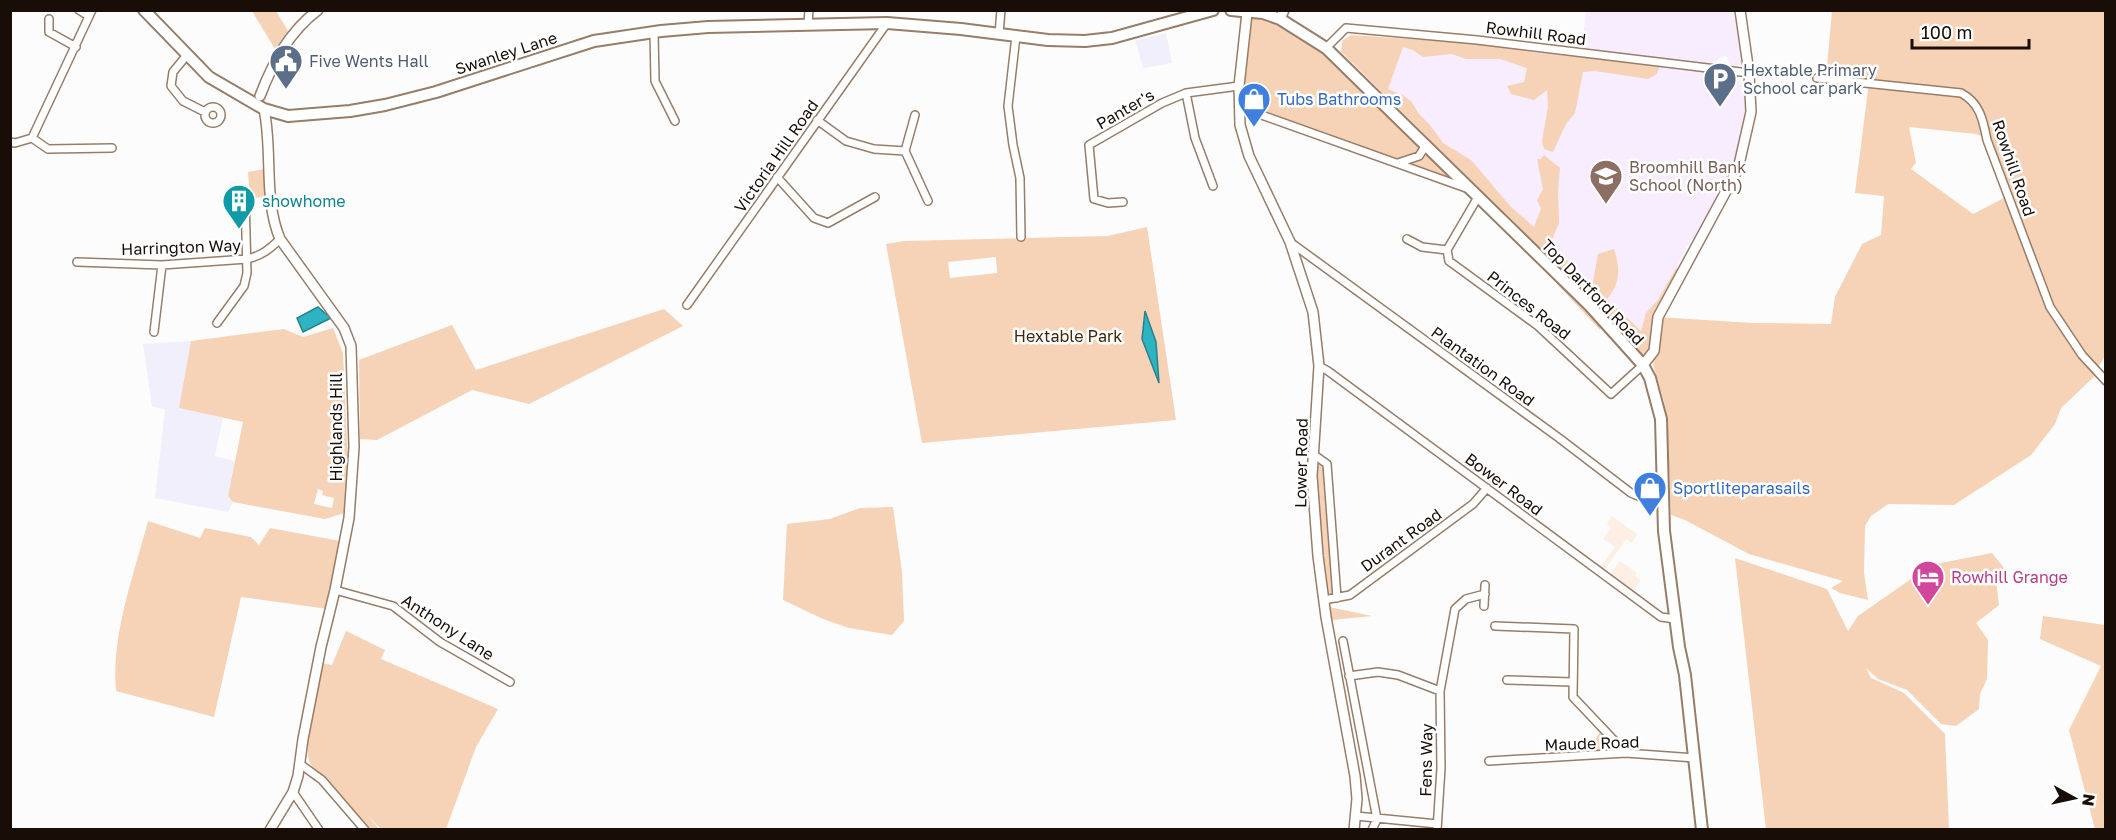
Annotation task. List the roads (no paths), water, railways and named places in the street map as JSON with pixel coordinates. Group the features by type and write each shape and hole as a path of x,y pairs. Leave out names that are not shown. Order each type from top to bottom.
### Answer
{"main road":[{"name":"Swanley Lane","path":"144,10 209,77 264,109 279,115 305,116 386,105 436,92 594,41 654,32 708,27 887,23 1067,41 1112,38 1213,10"},
{"name":"Top Dartford Road","path":"1231,10 1282,15 1326,48 1586,302 1643,365 1656,393 1661,419 1664,531 1675,619 1685,675 1702,830"}],"street":[{"path":"10,141 15,143 32,138 90,13 79,10"},
{"path":"264,109 260,96 269,72 288,38 318,10"},
{"path":"808,24 809,10"},
{"path":"999,34 1001,10"},
{"path":"1643,365 1654,351 1658,316 1738,169 1751,111 1749,73 1740,10"},
{"name":"Lower Road","path":"1247,13 1239,86 1240,125 1250,156 1290,242 1313,312 1318,366 1312,476 1318,556 1355,776 1357,799 1354,830"},
{"path":"49,19 49,32 76,46"},
{"name":"Victoria Hill Road","path":"687,305 887,23"},
{"name":"Rowhill Road","path":"1326,48 1346,28 1487,41 1749,73"},
{"path":"654,32 655,81 675,122"},
{"path":"1016,36 1008,106 1020,178 1021,237"},
{"path":"187,55 173,72 171,86 183,101 205,112"},
{"name":"Rowhill Road","path":"1817,78 1961,93 1968,96 1983,117 1987,140 2050,307 2082,355 2106,381"},
{"name":"Panter's","path":"1123,202 1094,199 1089,145 1162,103 1186,93 1239,86"},
{"path":"1186,93 1195,138 1213,186"},
{"path":"1239,107 1398,163 1475,193 1447,250 1422,247 1407,239"},
{"name":"Highlands Hill","path":"264,109 272,214 280,239 344,328 351,346 354,447 349,518 321,647 300,764 293,792 270,830"},
{"path":"915,115 905,151 928,201"},
{"path":"817,120 846,141 874,149 905,151"},
{"path":"32,138 48,149 112,148"},
{"path":"1398,163 1419,156 1426,145"},
{"path":"777,177 814,219 828,223 875,197"},
{"path":"217,323 244,286 247,273 244,196"},
{"name":"Harrington Way","path":"77,262 162,265 247,259 270,249 280,239"},
{"name":"Plantation Road","path":"1290,242 1631,493 1645,499 1663,502"},
{"name":"Princes Road","path":"1447,250 1449,261 1538,326 1611,394 1643,365"},
{"path":"154,332 162,265"},
{"name":"Bower Road","path":"1318,366 1328,370 1661,617 1675,619"},
{"path":"1313,454 1326,464 1337,598"},
{"name":"Durant Road","path":"1324,600 1350,595 1473,504 1487,488"},
{"path":"1484,606 1485,585"},
{"name":"Anthony Lane","path":"335,590 393,606 440,642 510,682"},
{"name":"Fens Way","path":"1437,827 1441,768 1440,691 1455,609 1466,599 1485,594"},
{"path":"1495,626 1574,629 1573,697 1626,753"},
{"path":"1343,641 1377,819 1372,830"},
{"path":"1349,676 1378,672 1398,675 1440,691"},
{"path":"1507,680 1572,682"},
{"name":"Maude Road","path":"1489,761 1626,753 1695,758"},
{"path":"300,764 322,780 364,830"},
{"path":"293,792 319,830"},
{"path":"1356,816 1437,827"}],"water":[{"path":"318,307 331,318 303,332 297,318"},
{"path":"1145,311 1156,342 1159,383 1142,339"}],"place":[{"name":"Five Wents Hall","path":"286,90"},
{"name":"Hextable Primary School car park","path":"1720,108"},
{"name":"Tubs Bathrooms","path":"1254,128"},
{"name":"Broomhill Bank School (North)","path":"1606,205"},
{"name":"showhome","path":"239,230"},
{"name":"Sportliteparasails","path":"1650,517"},
{"name":"Rowhill Grange","path":"1928,606"}],"park label":[{"name":"Hextable Park","path":"1068,336"}]}
